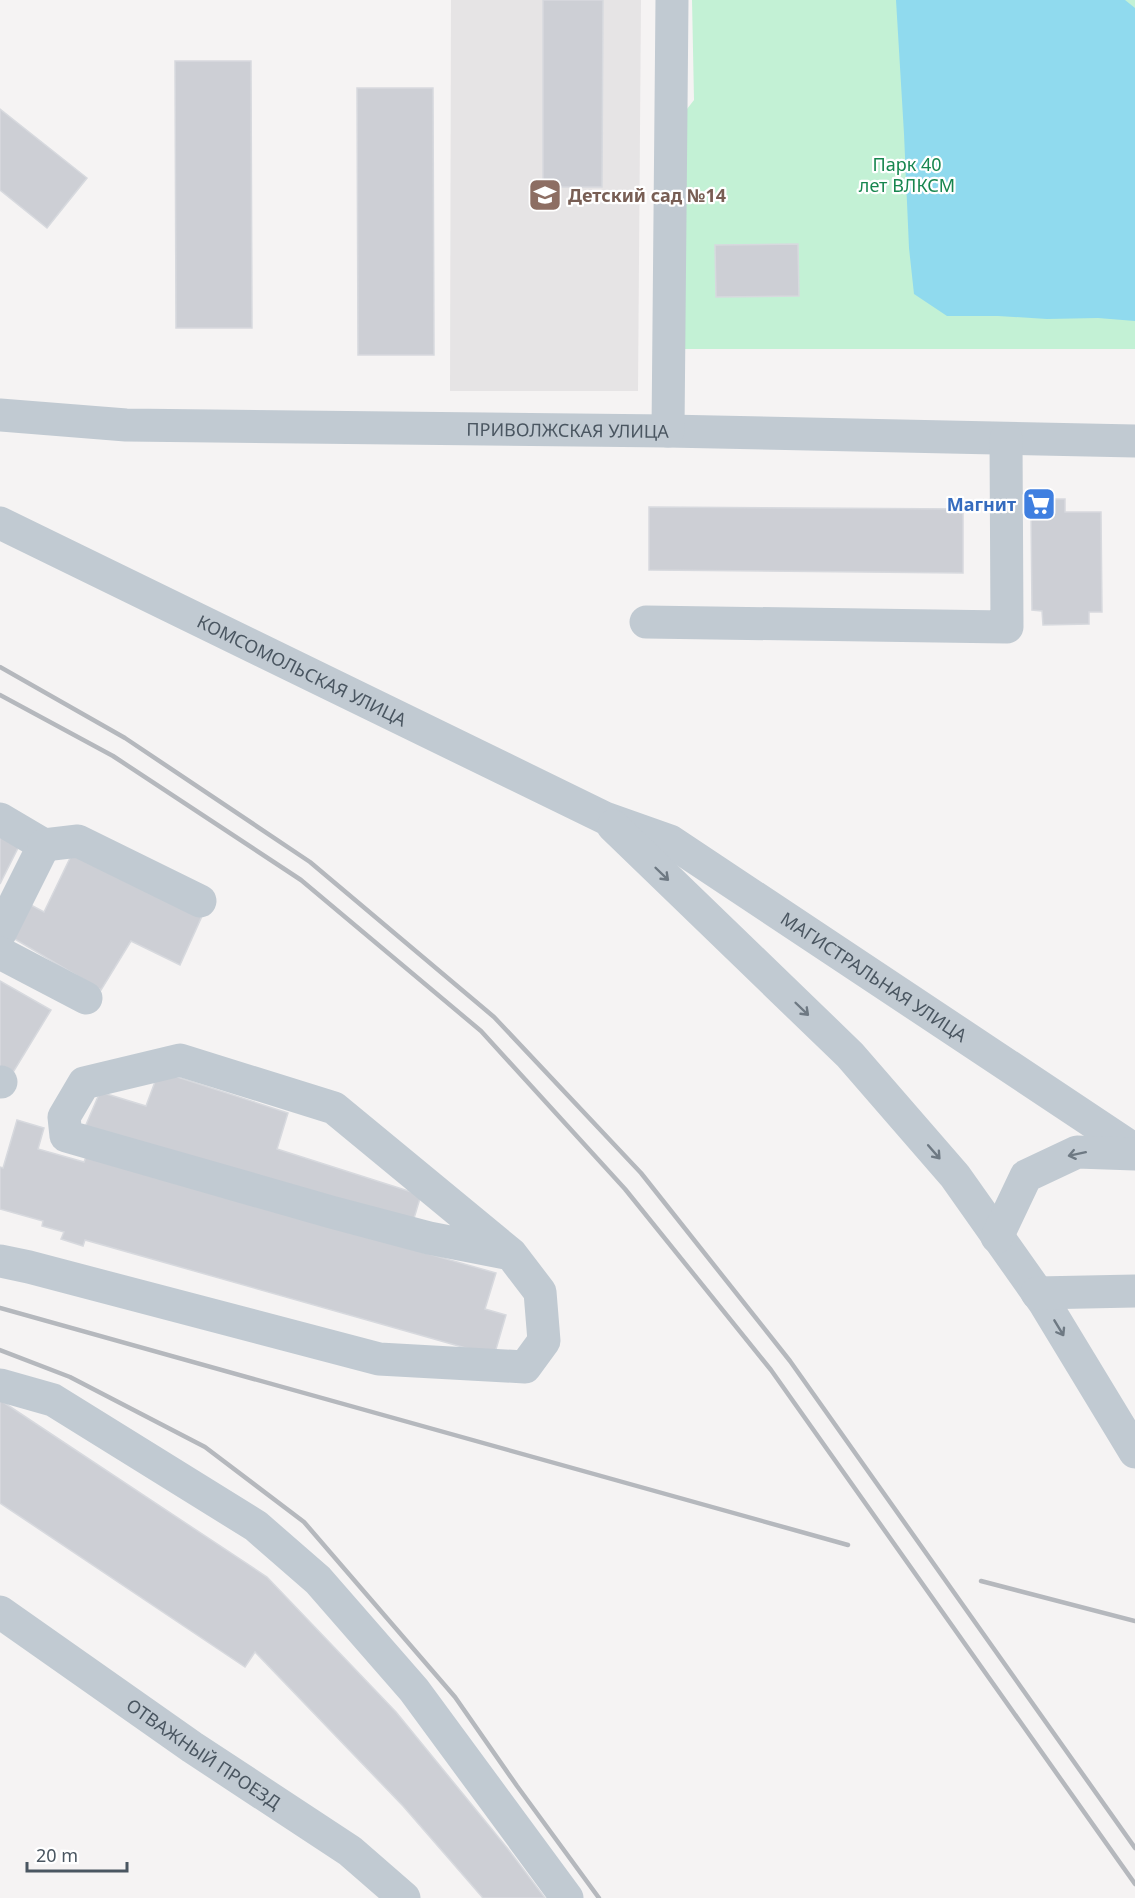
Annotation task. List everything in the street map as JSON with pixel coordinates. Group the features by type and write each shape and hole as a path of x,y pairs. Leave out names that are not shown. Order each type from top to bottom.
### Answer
{"street":[{"path":"668,431 672,0"},
{"name":"ПРИВОЛЖСКАЯ УЛИЦА","path":"0,415 126,425 668,431 1135,441"},
{"path":"646,622 1007,627 1006,439"},
{"name":"КОМСОМОЛЬСКАЯ УЛИЦА","path":"0,523 605,819"},
{"path":"0,819 44,844 78,841 200,901"},
{"path":"605,819 850,1055 955,1176 1037,1293 1135,1452"},
{"name":"МАГИСТРАЛЬНАЯ УЛИЦА","path":"605,819 670,842 1135,1152"},
{"path":"0,933 44,844"},
{"path":"0,953 86,998"},
{"path":"0,1261 379,1359 525,1367 544,1341 540,1292 512,1254 334,1108 180,1060 84,1083 64,1117 66,1136 330,1212 429,1238 512,1254"},
{"path":"997,1237 1026,1176 1077,1152 1135,1152"},
{"path":"1037,1293 1135,1291"},
{"path":"0,1385 53,1400 256,1526 318,1580 414,1690 567,1898"},
{"name":"ОТВАЖНЫЙ ПРОЕЗД","path":"0,1612 192,1747 350,1851 404,1898"}],"shaded area":[{"name":"Детский сад №14","path":"451,0 641,0 638,391 450,391"}],"green space":[{"name":"Парк 40 лет ВЛКСМ","path":"692,0 1135,0 1135,349 680,349 680,118 694,100"}],"water":[{"path":"896,0 1125,0 1135,8 1135,321 1098,318 947,316 914,294 909,248"}],"building":[{"path":"543,0 603,0 602,187 543,187"},
{"path":"175,61 251,61 252,328 176,328"},
{"path":"357,88 433,88 434,355 358,355"},
{"path":"0,109 87,178 47,228 0,190"},
{"path":"798,244 799,296 716,297 715,245"},
{"path":"1047,499 1065,499 1065,512 1101,512 1102,612 1089,612 1089,624 1043,625 1042,611 1032,610 1031,512 1047,511"},
{"path":"649,507 963,509 963,573 649,570"},
{"path":"0,835 20,844 0,884"},
{"path":"72,854 202,916 180,965 131,941 101,990 13,938 31,905 44,912"},
{"path":"0,981 51,1010 12,1074 0,1067"},
{"path":"159,1071 288,1113 277,1149 421,1195 412,1225 85,1127 100,1092 146,1106"},
{"path":"17,1120 44,1128 38,1149 84,1162 86,1157 496,1273 485,1309 506,1315 494,1356 85,1240 83,1246 61,1239 64,1232 42,1226 43,1221 0,1209 0,1167 3,1168"},
{"path":"0,1400 267,1577 396,1712 545,1898 483,1898 403,1806 255,1652 245,1667 0,1503"}],"railway":[{"path":"0,667 125,738 310,862 494,1017 641,1173 790,1361 1135,1848"},
{"path":"0,695 113,756 301,880 481,1031 625,1189 771,1370 1135,1884"},
{"path":"0,1308 848,1545"},
{"path":"0,1350 70,1377 205,1447 304,1522 455,1697 599,1898"},
{"path":"981,1581 1135,1621"}],"place":[{"name":"Детский сад №14","path":"545,195"},
{"name":"Магнит","path":"1039,504"}]}
